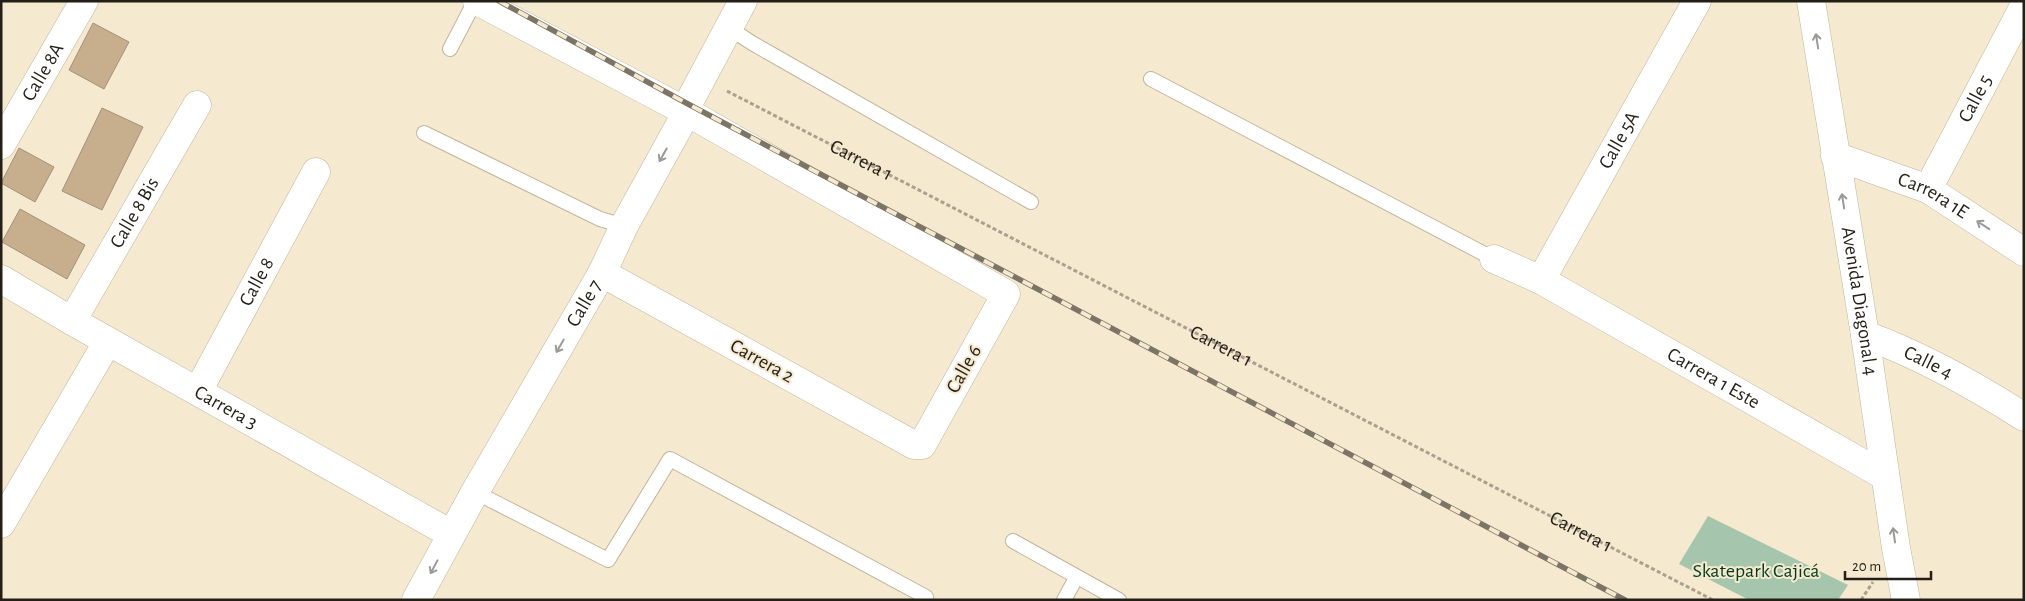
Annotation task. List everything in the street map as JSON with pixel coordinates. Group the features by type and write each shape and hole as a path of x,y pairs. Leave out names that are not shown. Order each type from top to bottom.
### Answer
{"street":[{"name":"Calle 8A","path":"1,145 84,1"},
{"path":"476,1 687,112"},
{"name":"Calle 7","path":"416,600 451,534 602,273 624,226 687,112 688,104 743,1"},
{"name":"Calle 5A","path":"1541,280 1697,1"},
{"name":"Avenida Diagonal 4","path":"1811,1 1906,600"},
{"name":"Calle 5","path":"1928,189 2024,6"},
{"name":"Calle 8 Bis","path":"72,321 197,106"},
{"name":"Calle 6","path":"687,112 1006,294 922,445"},
{"name":"Carrera 1E","path":"1835,156 1928,189 2024,252"},
{"name":"Calle 8","path":"198,392 316,172"},
{"name":"Carrera 1 Este","path":"1494,259 1541,280 1885,476"},
{"name":"Carrera 2","path":"602,273 914,444 922,445"},
{"name":"Carrera 3","path":"1,279 72,321 451,534"},
{"name":"Calle 4","path":"1865,335 1893,345 1990,395 2024,417"},
{"path":"1,524 108,341"}],"lane":[{"path":"450,49 476,1"},
{"path":"729,28 760,48 1031,202"},
{"path":"1151,79 1494,259"},
{"path":"424,133 600,219 624,226"},
{"path":"475,492 608,560 670,459 926,597"},
{"path":"1013,541 1076,578 1119,600"},
{"path":"1064,600 1076,578"}],"path":[{"name":"Carrera 1","path":"730,92 1713,600"}],"green space":[{"name":"Skatepark Cajicá","path":"1708,516 1848,585 1838,600 1749,600 1679,564"}],"building":[{"path":"93,23 129,42 104,89 69,70"},
{"path":"102,108 143,127 102,210 62,191"},
{"path":"19,148 54,167 35,202 1,183"},
{"path":"20,209 85,245 67,279 2,242"}],"railway":[{"path":"499,1 688,104 1625,600"}]}
